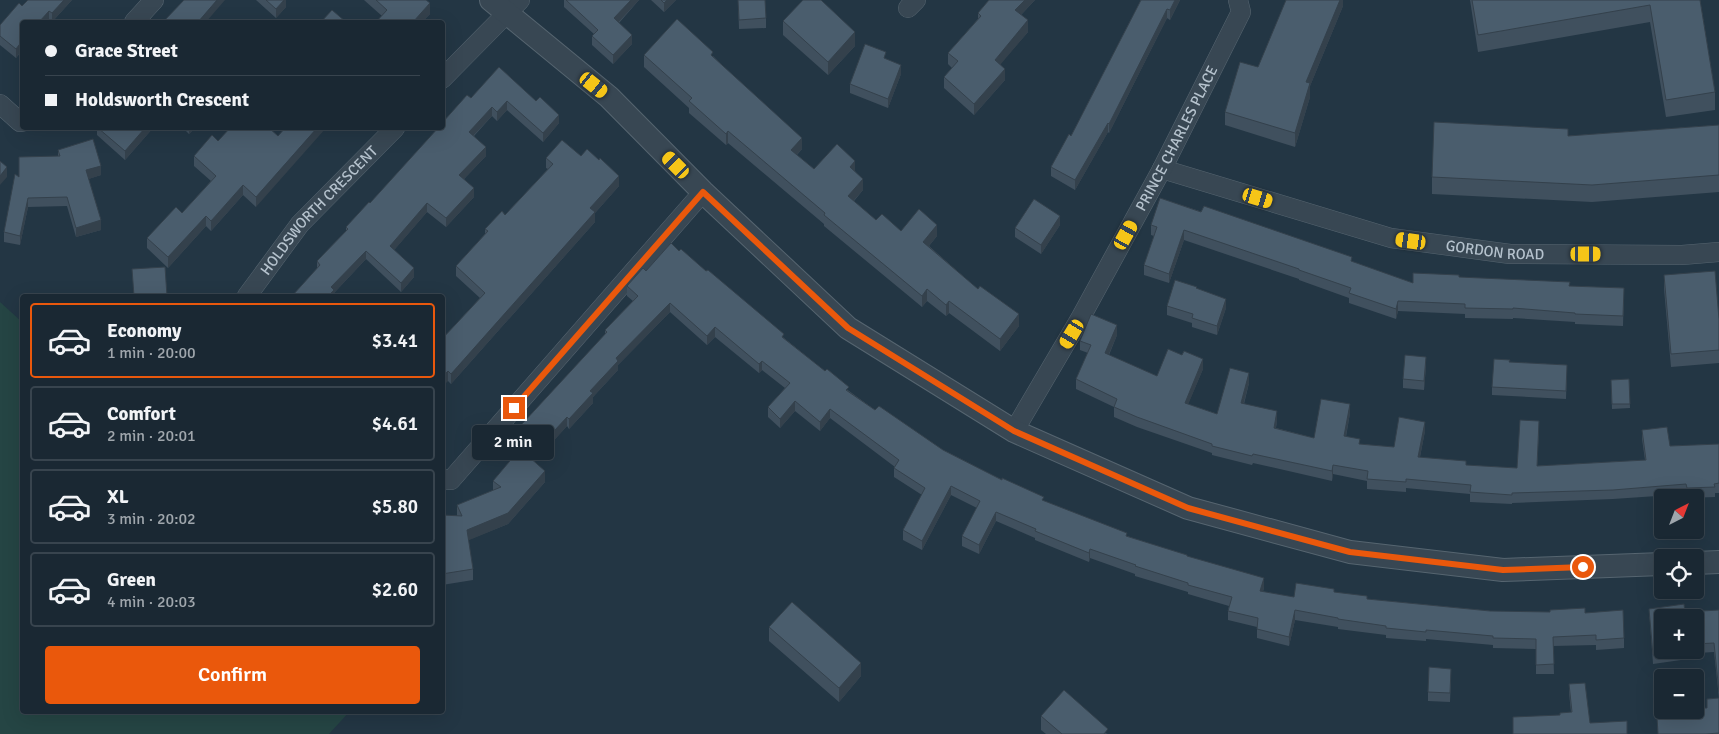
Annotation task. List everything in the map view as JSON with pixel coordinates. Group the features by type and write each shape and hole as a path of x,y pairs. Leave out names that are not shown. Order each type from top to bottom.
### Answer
{"street":[{"path":"136,20 154,0"},
{"name":"PRINCE CHARLES PLACE","path":"1014,431 1081,317 1162,169 1241,12 1238,0"},
{"path":"445,75 506,4 609,97 703,192 848,328 1014,431 1188,508 1350,552 1503,570 1654,564"},
{"path":"0,104 20,122"},
{"name":"HOLDSWORTH CRESCENT","path":"248,294 300,224 393,130"},
{"name":"GORDON ROAD","path":"1162,169 1391,238 1510,254 1682,254 1719,252"},
{"path":"445,479 452,480 703,192"},
{"path":"1704,563 1719,562"}],"green space":[{"path":"0,302 20,320 20,714 347,714 329,734 0,734"}],"building":[{"path":"28,0 64,0 52,13 49,11 41,20 20,20 20,44 16,49 0,36 0,25 19,3 22,6"},
{"path":"184,0 217,0 200,20 165,20"},
{"path":"266,0 284,0 276,9"},
{"path":"376,0 426,0 430,3 415,20 378,20 387,10"},
{"path":"566,0 631,0 614,18 632,35 613,55 592,36 598,30"},
{"path":"738,0 765,0 766,18 739,20"},
{"path":"803,0 821,0 855,32 828,62 783,21"},
{"path":"989,0 1025,0 1015,10 1028,20 995,60 1005,69 974,104 944,77 958,61 948,53 981,16 978,13"},
{"path":"1141,0 1175,0 1170,10 1167,9 1109,124 1075,180 1051,167 1069,134 1071,136"},
{"path":"1286,0 1340,0 1306,82 1310,83 1295,133 1225,112 1240,62 1258,67"},
{"path":"1472,0 1700,0 1715,92 1666,100 1650,5 1478,35"},
{"path":"332,10 344,20 323,20"},
{"path":"677,19 713,52 711,55 802,138 791,150 814,169 837,144 855,161 850,167 863,179 848,196 876,220 882,214 901,231 919,209 937,225 923,242 978,289 980,286 1019,314 1000,339 949,301 946,305 927,289 922,296 824,215 825,213 728,131 726,134 689,101 692,98 644,55"},
{"path":"865,44 886,52 884,58 901,65 888,99 850,84"},
{"path":"499,67 536,101 540,97 559,115 543,133 507,101 497,112 492,107 469,132 486,147 459,175 474,188 446,218 427,203 390,246 414,268 401,283 366,251 331,287 334,290 330,294 294,294 320,265 317,261 348,229 346,227 436,130 445,130 445,120 467,95 471,98"},
{"path":"1434,122 1568,129 1568,136 1719,125 1719,175 1592,185 1432,177"},
{"path":"100,130 143,130 125,151"},
{"path":"228,130 271,130 278,136 283,130 315,130 256,197 243,185 211,221 206,216 168,257 147,238 176,207 182,213 216,176 194,156 212,135 218,141"},
{"path":"93,139 101,166 86,170 101,220 76,228 67,197 28,198 20,236 4,232 15,174 19,177 19,157 60,156 58,150"},
{"path":"562,140 581,156 587,149 599,160 600,158 619,176 590,208 595,212 451,374 448,371 445,374 445,336 485,293 456,266 488,231 485,229 502,211 505,215 553,164 546,158"},
{"path":"0,161 7,167 0,176"},
{"path":"1160,198 1201,212 1204,206 1352,257 1351,261 1413,283 1413,273 1570,282 1569,286 1624,288 1623,316 1513,308 1465,308 1465,304 1398,301 1396,309 1349,293 1351,288 1184,230 1169,274 1144,265 1157,227 1151,225"},
{"path":"1034,199 1060,216 1041,245 1015,228"},
{"path":"671,243 679,251 681,249 706,271 708,270 784,334 782,337 825,371 827,369 849,387 846,390 875,410 879,406 943,450 1002,480 1002,478 1044,497 1042,500 1127,533 1126,536 1264,578 1260,591 1294,597 1296,583 1334,589 1334,592 1367,596 1367,599 1490,611 1550,612 1550,610 1585,608 1585,613 1623,610 1624,638 1596,640 1596,635 1553,637 1554,664 1536,665 1536,639 1493,638 1493,636 1386,628 1386,626 1295,610 1289,637 1257,629 1258,618 1228,611 1232,597 1188,585 1188,583 1090,549 1089,553 1035,531 1036,529 996,512 979,545 962,536 980,501 951,486 922,541 903,530 925,488 894,468 899,460 830,409 820,422 795,401 780,419 768,407 790,383 762,361 759,364 715,327 707,336 670,303 616,358 618,361 590,391 593,393 569,419 567,417 531,456 510,437 607,332 605,330 638,296 627,286 643,268 646,271"},
{"path":"165,267 167,294 134,294 132,269"},
{"path":"1715,271 1719,319 1719,350 1671,354 1664,275"},
{"path":"1175,280 1226,299 1217,326 1192,318 1193,314 1167,306"},
{"path":"1091,314 1117,325 1105,353 1157,376 1168,349 1182,355 1184,351 1203,359 1185,403 1217,414 1230,368 1249,373 1241,403 1277,411 1274,428 1314,438 1321,399 1350,404 1344,436 1360,439 1359,444 1394,447 1399,417 1425,422 1418,457 1466,461 1466,465 1517,468 1520,420 1539,421 1537,466 1646,460 1642,430 1667,427 1670,446 1719,444 1719,483 1714,484 1715,487 1687,488 1686,484 1613,490 1512,493 1512,495 1470,492 1471,485 1406,479 1406,482 1367,479 1368,471 1333,465 1332,471 1253,454 1252,456 1212,446 1212,444 1114,407 1117,399 1076,379 1091,345 1080,341"},
{"path":"1405,355 1426,357 1424,381 1403,379"},
{"path":"1494,359 1510,360 1509,362 1567,365 1566,391 1492,387"},
{"path":"1629,379 1630,404 1612,404 1611,380"},
{"path":"520,449 545,471 508,513 467,530 473,569 445,574 445,515 462,516 457,505 501,487 493,481"},
{"path":"792,602 861,663 839,688 769,627"},
{"path":"1684,604 1685,609 1654,609 1653,655 1649,609"},
{"path":"1719,610 1719,692 1714,643 1704,644 1704,611"},
{"path":"1429,667 1451,669 1450,693 1428,692"},
{"path":"1585,683 1590,723 1627,721 1627,734 1513,734 1513,717 1560,715 1560,713 1572,712 1569,684"},
{"path":"1064,690 1108,729 1104,734 1062,734 1041,716"},
{"path":"1719,698 1719,733 1658,734 1657,719 1704,719 1704,708 1707,708 1707,699"}],"route":[{"path":"514,408 703,192 848,328 1014,431 1188,508 1350,552 1503,570 1583,567"}]}
